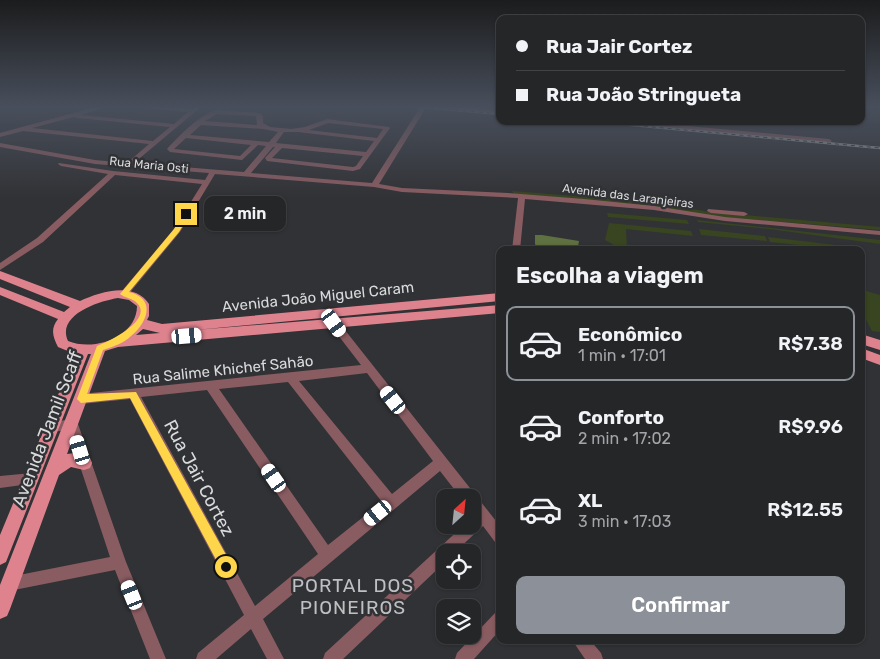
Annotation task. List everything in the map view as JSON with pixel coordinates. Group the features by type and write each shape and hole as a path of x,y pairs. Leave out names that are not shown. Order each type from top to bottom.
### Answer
{"main road":[{"path":"0,275 80,306"},
{"path":"0,291 66,317"},
{"path":"124,294 136,297 143,304 144,314 140,322 128,334 116,342 100,348 83,350 70,348 61,341 59,332 66,317 80,306 105,295 124,294"},
{"name":"Avenida João Miguel Caram","path":"140,322 150,327 162,329 496,297"},
{"name":"Avenida João Miguel Caram","path":"116,342 496,309"},
{"path":"865,341 880,345"},
{"name":"Avenida Jamil Scaff","path":"0,609 100,348"},
{"name":"Avenida Jamil Scaff","path":"0,556 83,350"},
{"path":"865,354 880,360"},
{"path":"53,470 70,458 84,462"}],"street":[{"path":"97,137 155,143"},
{"path":"128,165 162,137"},
{"path":"183,137 170,149 171,151 242,160 260,154"},
{"path":"192,137 368,154"},
{"path":"247,173 275,137"},
{"path":"351,137 379,140"},
{"path":"280,146 268,158 270,160 353,169 358,168 381,137"},
{"path":"374,185 405,137"},
{"path":"783,137 829,141"},
{"path":"233,173 256,143"},
{"name":"Avenida das Laranjeiras","path":"0,144 95,162 247,173 374,185 402,190 522,196 654,208 725,219 880,233"},
{"path":"242,160 247,173"},
{"name":"Rua Maria Osti","path":"61,164 113,173 206,182"},
{"path":"124,294 177,230 213,172"},
{"path":"0,267 40,240 113,173"},
{"name":"Avenida das Laranjeiras","path":"374,185 401,184 506,189 880,226"},
{"path":"516,246 522,196"},
{"path":"334,323 462,489"},
{"name":"Rua Salime Khichef Sahão","path":"81,399 368,369"},
{"path":"291,378 391,503"},
{"path":"211,386 327,555"},
{"name":"Rua Jair Cortez","path":"133,394 276,659"},
{"path":"52,426 72,424 119,562 158,659"},
{"path":"204,659 327,555 442,462"},
{"path":"0,482 32,480"},
{"path":"481,512 496,532"},
{"path":"331,659 484,516"},
{"path":"9,584 119,562"},
{"path":"463,659 496,622"},
{"path":"583,644 594,658"}],"green space":[{"path":"512,191 651,202 710,212 880,227 880,230 723,217 514,194"},
{"path":"607,213 687,220 689,224 608,217"},
{"path":"697,220 880,240 880,244 769,229 698,222"},
{"path":"609,223 691,231 693,236 626,229 627,246 616,246 605,240"},
{"path":"699,229 765,236 767,241 701,235"},
{"path":"535,235 579,241 578,246 536,246"},
{"path":"768,237 837,246 809,246 770,242"},
{"path":"865,291 880,295 880,332 872,331 865,318"}],"railway":[{"path":"758,137 880,148"}],"district":[{"name":"PORTAL DOS PIONEIROS","path":"353,596"}],"route":[{"path":"186,214 177,230 124,294 139,299 143,304 144,314 133,331 116,342 100,348 81,399 133,394 226,567"}]}
